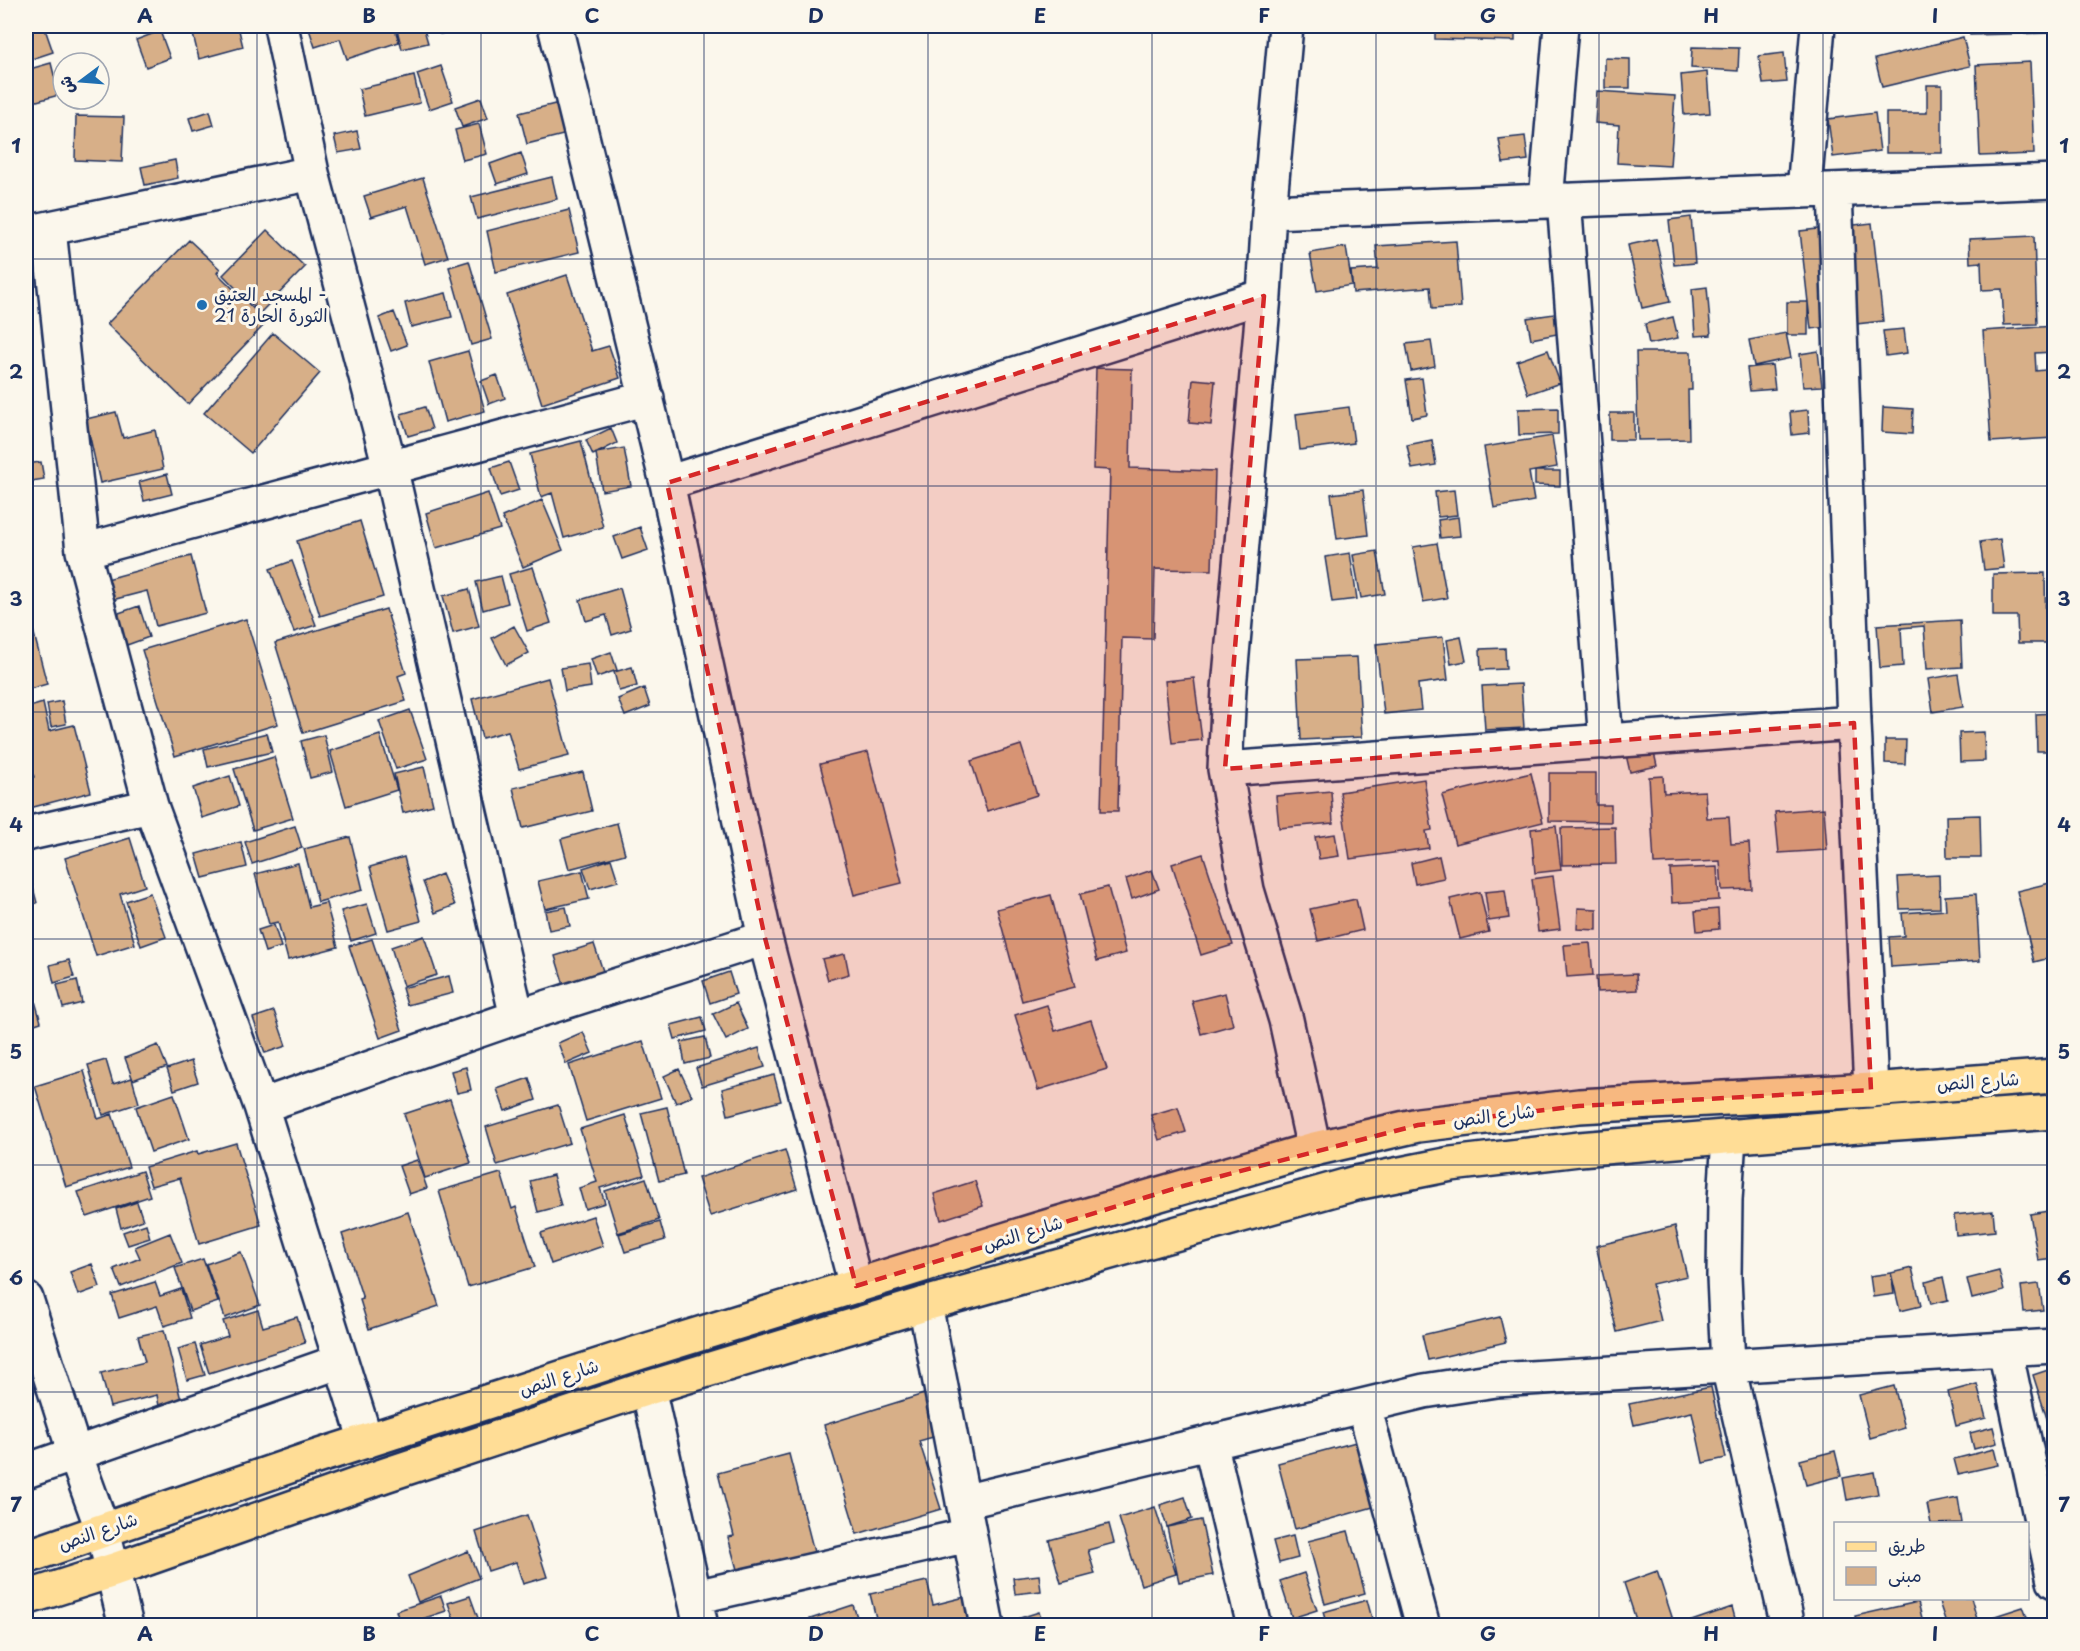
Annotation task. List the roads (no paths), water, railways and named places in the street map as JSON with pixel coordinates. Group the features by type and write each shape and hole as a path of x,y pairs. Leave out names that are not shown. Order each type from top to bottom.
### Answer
{"main road":[{"name":"شارع النص","path":"26,1557 638,1353 1161,1193 1314,1149 1418,1125 1579,1106 1871,1090 2055,1076"},
{"name":"شارع النص","path":"26,1598 648,1388 925,1304 1356,1183 1451,1164 1579,1149 2055,1112"}],"street":[{"path":"281,26 312,173 390,466 517,1017"},
{"path":"555,26 667,483 765,938 856,1286"},
{"path":"1286,26 1229,688 1225,769 1247,890 1286,1020 1314,1149"},
{"path":"1560,26 1555,201 1606,742"},
{"path":"1818,26 1819,191 1854,723 1871,1090"},
{"path":"312,173 37,231 83,550 151,806 261,1106 366,1442"},
{"path":"1269,212 2055,181"},
{"path":"667,483 1264,296"},
{"path":"83,550 647,398"},
{"path":"1225,769 1854,723"},
{"path":"26,834 151,806"},
{"path":"261,1106 517,1017 765,938"},
{"path":"1729,1137 1724,1277 1728,1366 1788,1626"},
{"path":"26,1299 75,1454 104,1531 126,1626"},
{"path":"925,1304 987,1626"},
{"path":"963,1502 1424,1391 1496,1380 2055,1346"},
{"path":"2005,1350 2055,1581"},
{"path":"26,1471 341,1362"},
{"path":"648,1388 698,1611 969,1535"},
{"path":"1364,1406 1423,1626"},
{"path":"1210,1442 1254,1626"}],"place":[{"name":"المسجد العتيق - الثورة الحارة 21","path":"202,305"}]}
